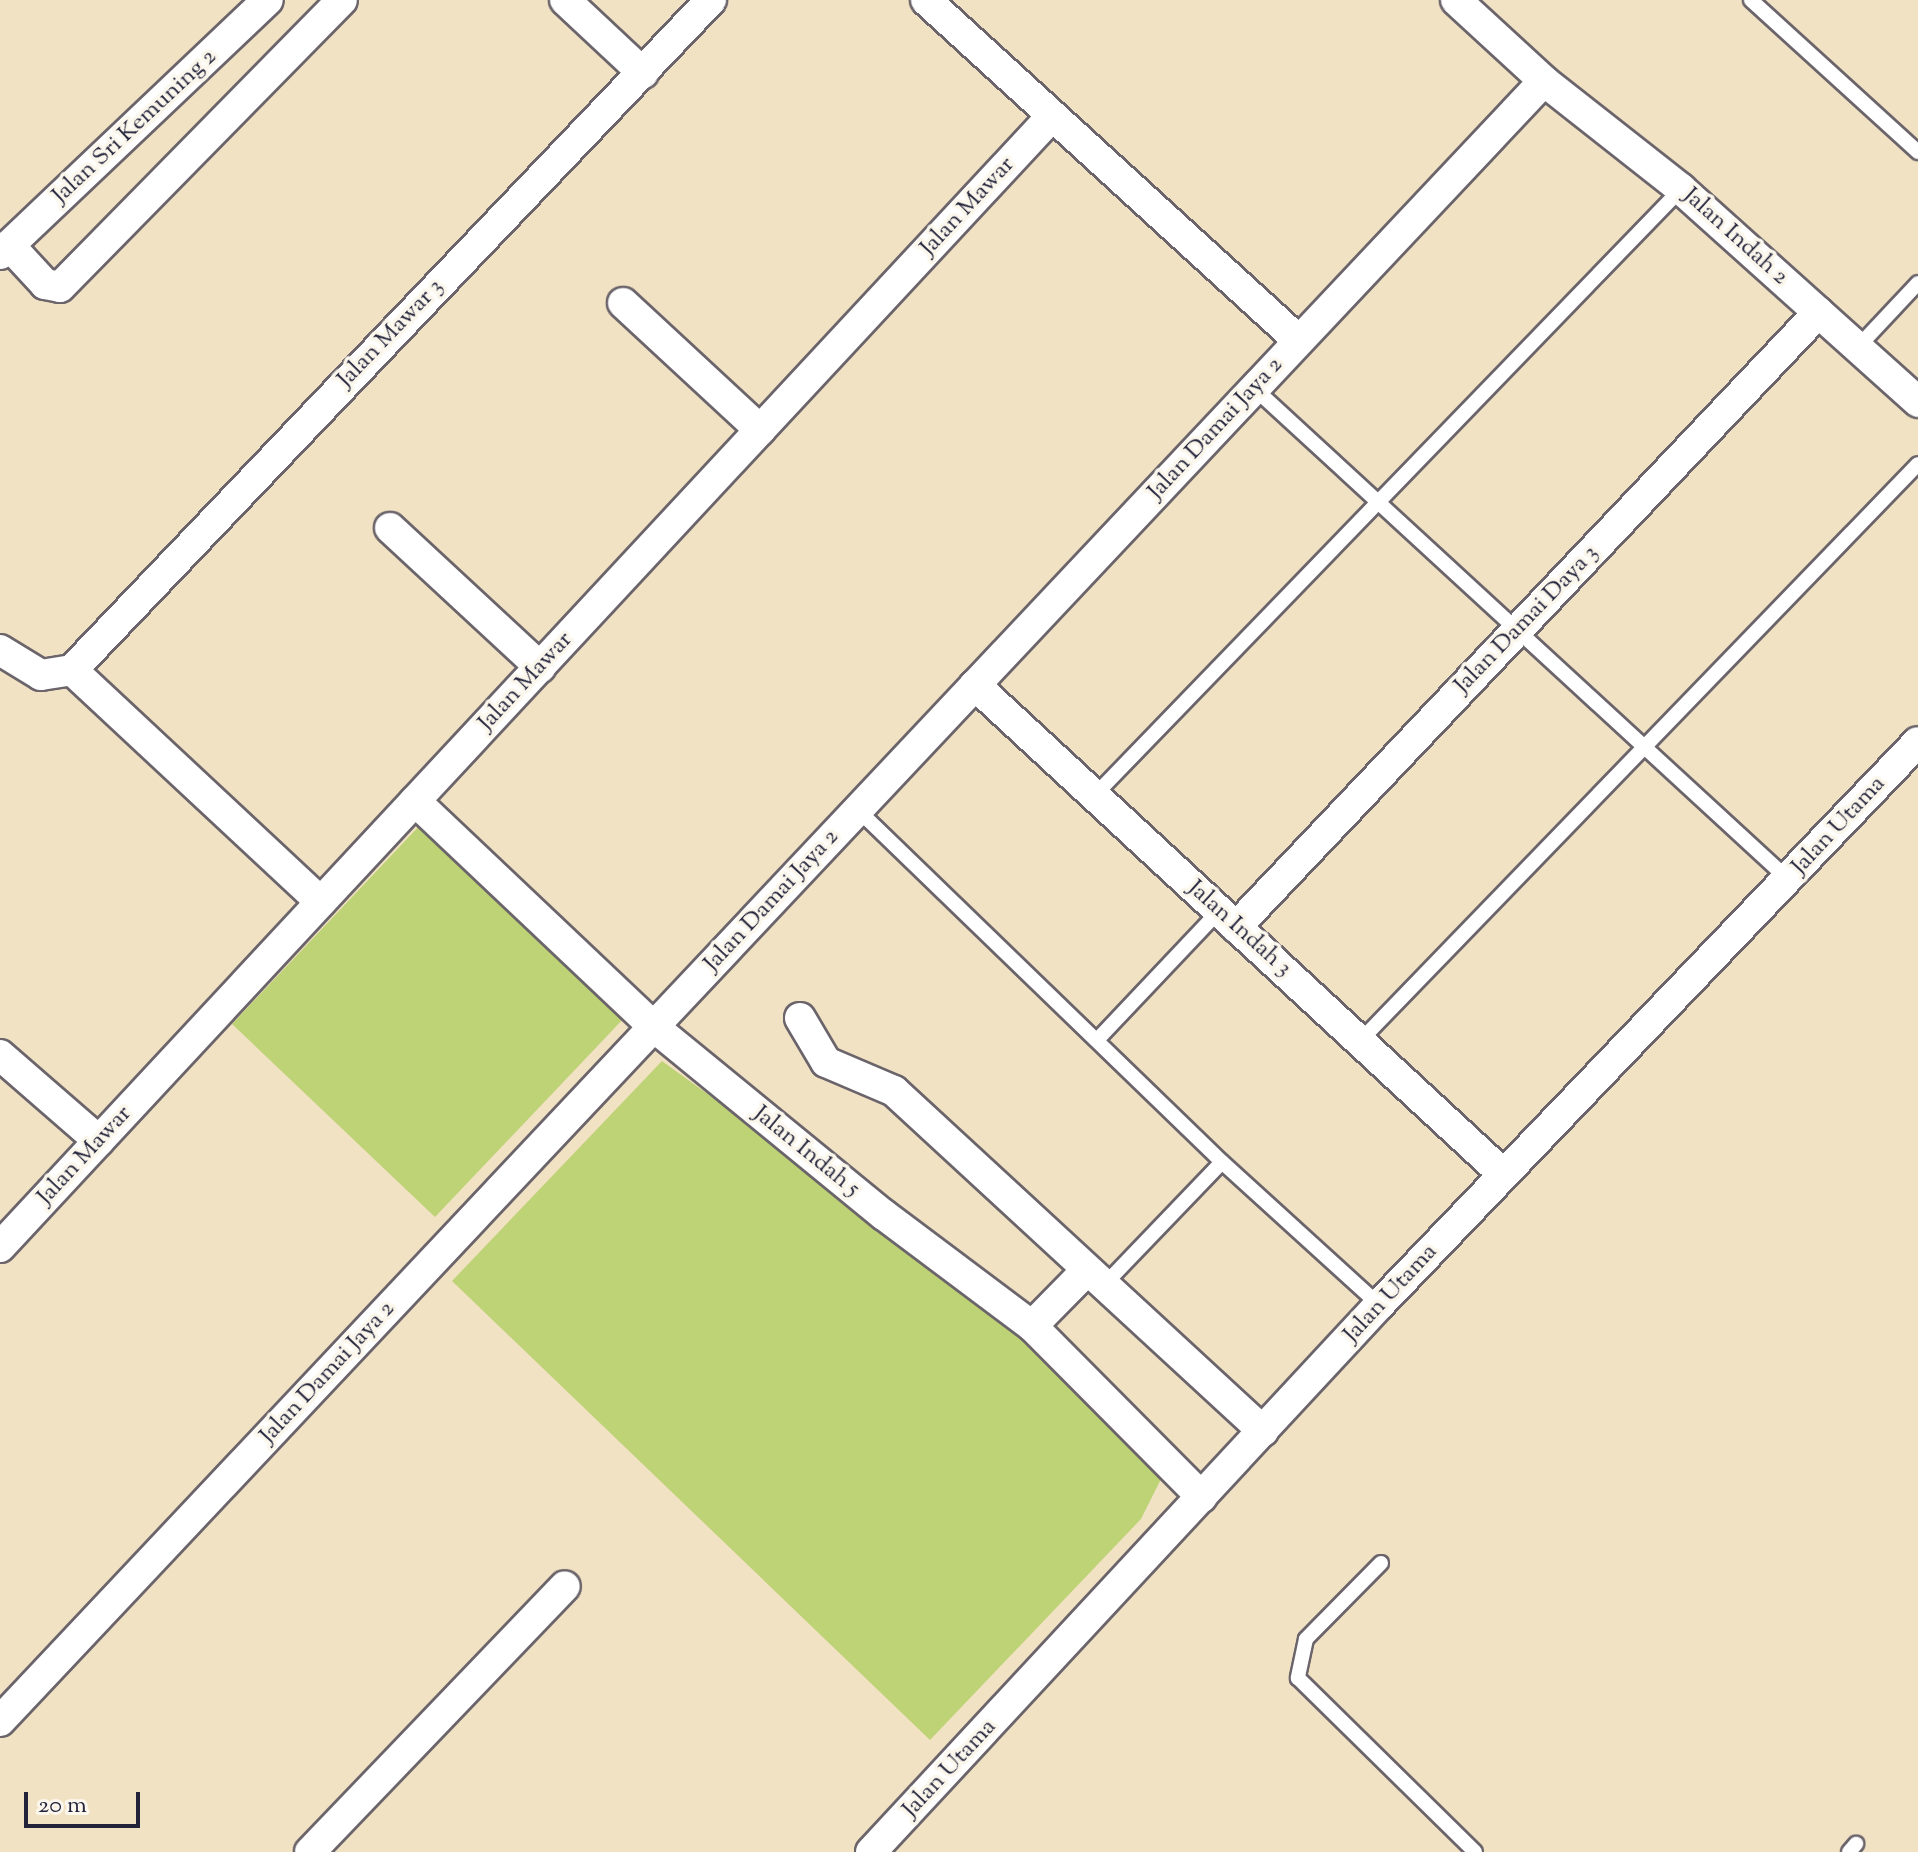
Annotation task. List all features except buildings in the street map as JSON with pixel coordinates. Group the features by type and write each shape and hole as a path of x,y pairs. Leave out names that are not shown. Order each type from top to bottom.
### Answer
{"street":[{"name":"Jalan Sri Kemuning 2","path":"4,250 268,0"},
{"path":"4,250 45,284 60,287 342,0"},
{"path":"565,0 643,73"},
{"name":"Jalan Mawar 3","path":"72,670 711,0"},
{"path":"926,0 1299,341"},
{"name":"Jalan Indah 2","path":"1456,0 1544,81 1681,189 1918,402"},
{"name":"Jalan Damai Jaya 2","path":"0,1721 1544,81"},
{"name":"Jalan Mawar","path":"0,1247 1052,116"},
{"path":"623,303 760,430"},
{"name":"Jalan Damai Daya 3","path":"1227,919 1517,630 1819,312"},
{"path":"390,528 540,667"},
{"path":"0,650 41,675 72,670 321,902"},
{"name":"Jalan Indah 3","path":"975,685 1503,1174"},
{"name":"Jalan Utama","path":"871,1852 1379,1305 1918,742"},
{"name":"Jalan Indah 5","path":"415,801 654,1027 884,1215 1032,1326 1202,1497"},
{"path":"800,1018 826,1062 894,1091 1263,1431"},
{"path":"0,1055 99,1141"},
{"path":"1032,1326 1095,1277"},
{"path":"310,1852 565,1586"}],"lane":[{"path":"1751,0 1918,152"},
{"path":"1094,796 1681,189"},
{"path":"1857,348 1918,283"},
{"path":"1254,388 1788,879"},
{"path":"1361,1040 1918,464"},
{"path":"858,810 1222,1162 1379,1305"},
{"path":"1098,1039 1227,919"},
{"path":"1095,1277 1222,1162"},
{"path":"1381,1563 1306,1639 1298,1678 1474,1852"}],"green space":[{"path":"422,823 626,1016 435,1217 232,1024"},
{"path":"662,1061 969,1283 1162,1477 1141,1519 930,1740 452,1281"}]}
